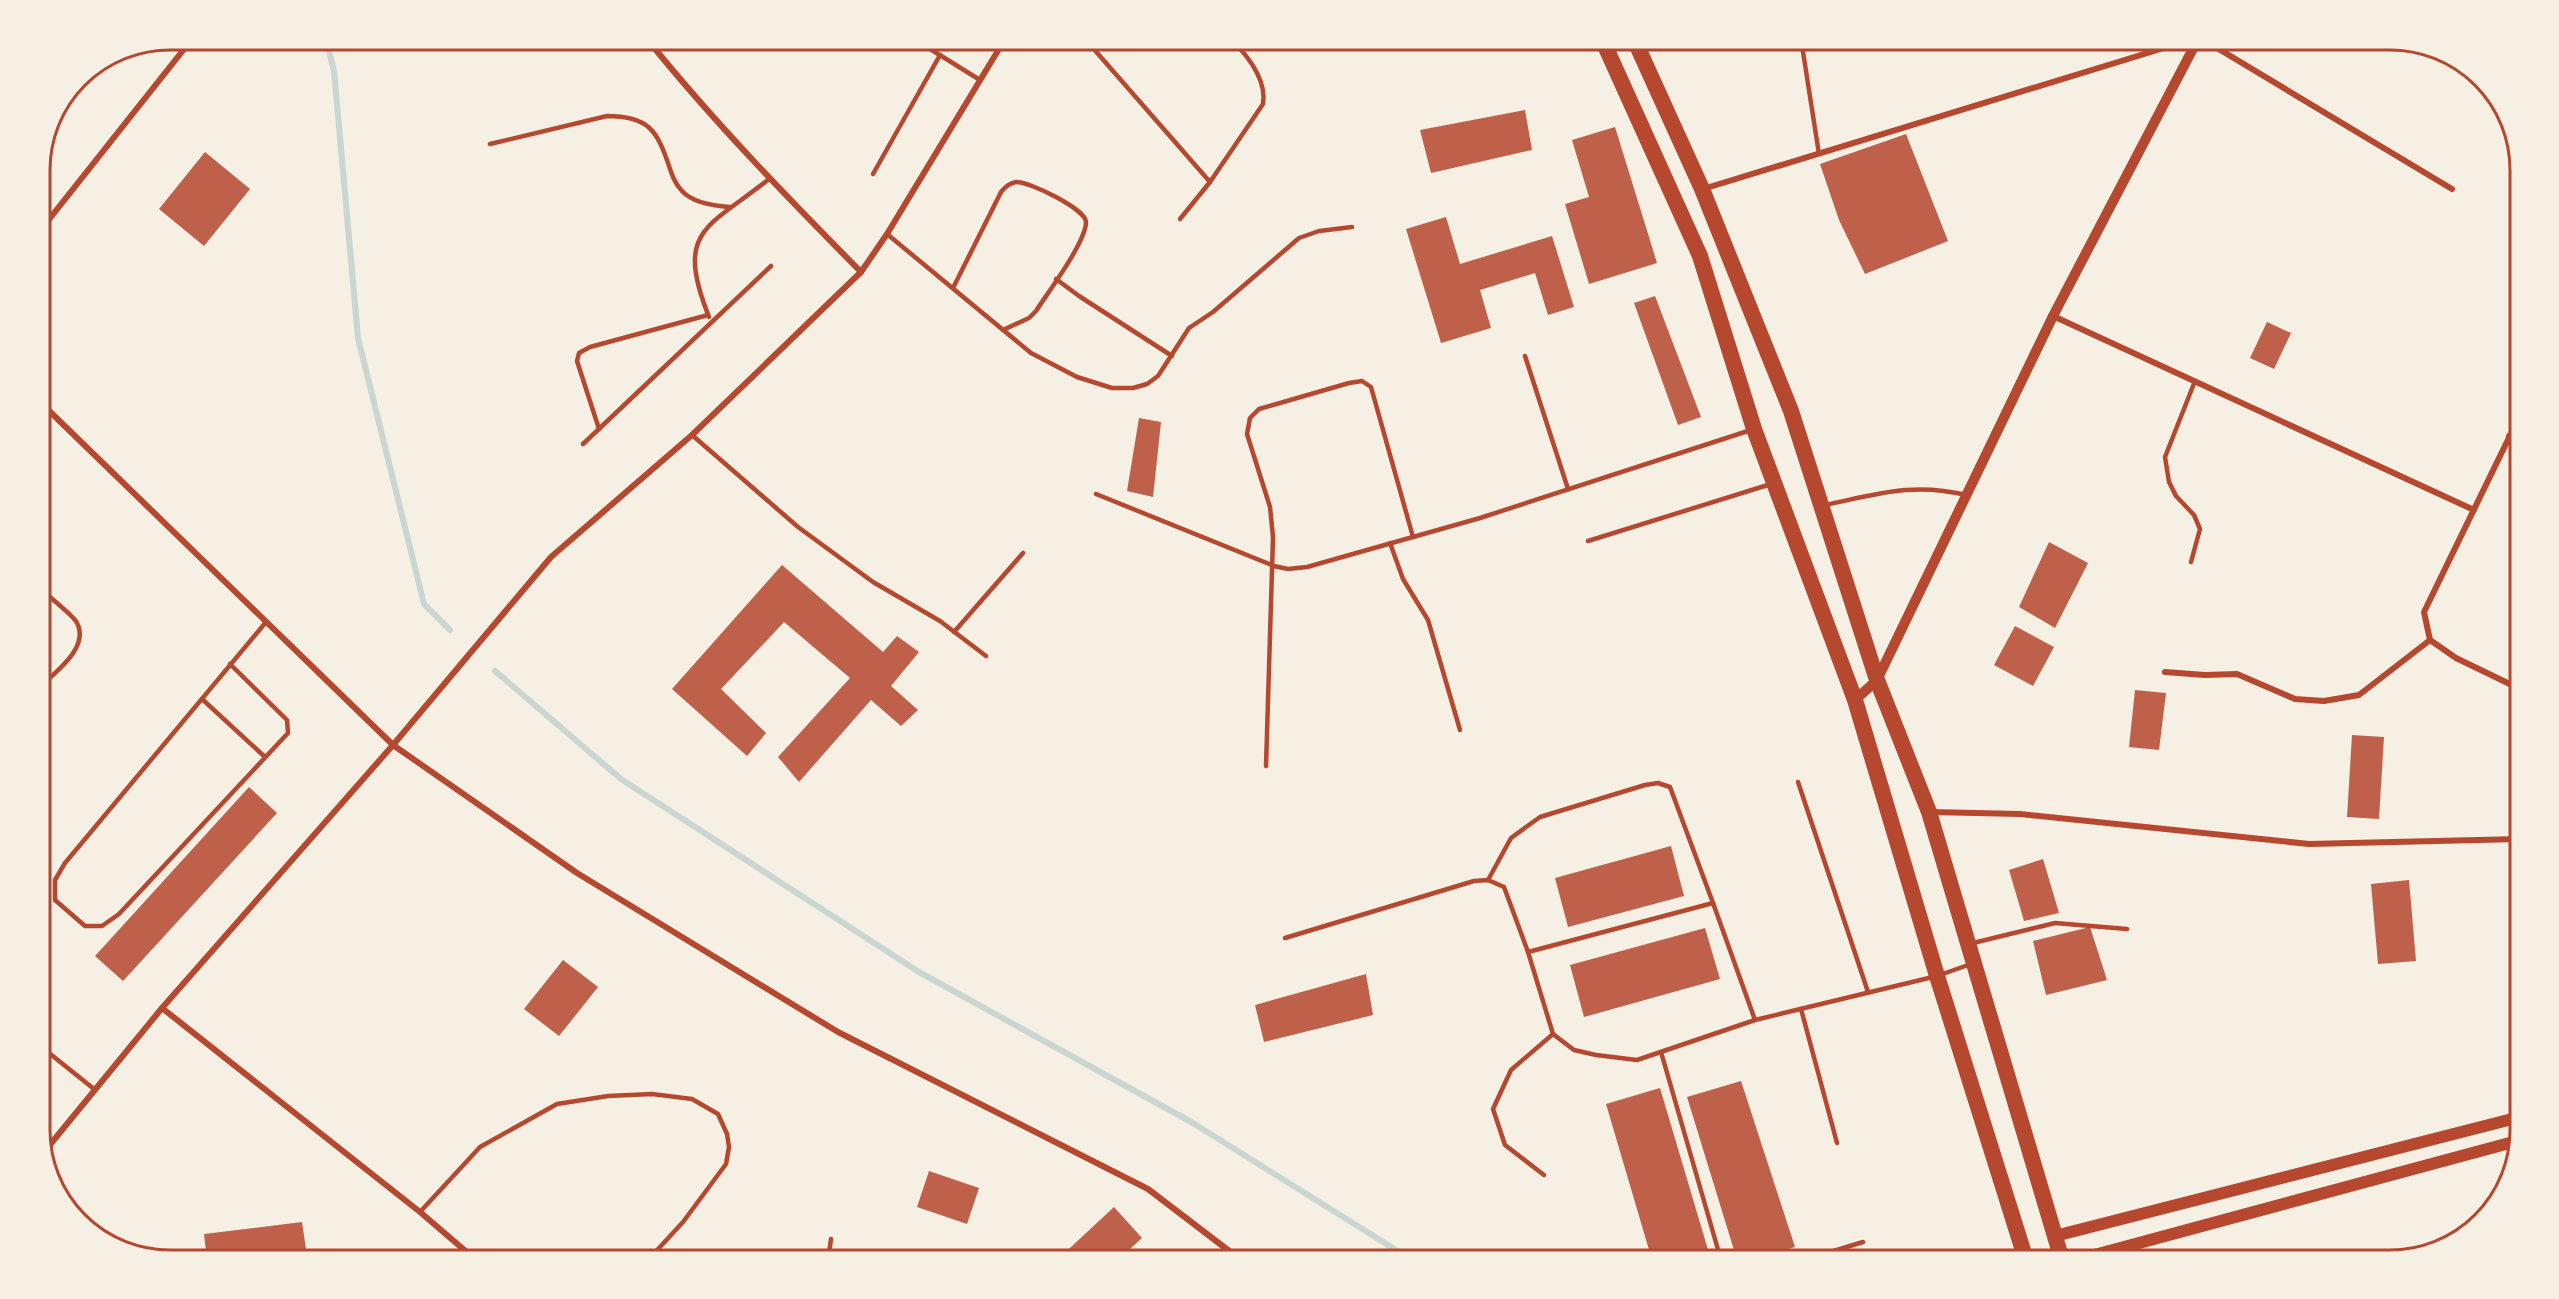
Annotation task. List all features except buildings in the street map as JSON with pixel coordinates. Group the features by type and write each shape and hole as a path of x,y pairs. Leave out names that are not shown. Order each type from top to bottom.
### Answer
{"highway":[{"path":"1607,50 1700,256 1754,429 1855,700 1936,976 2022,1250"},
{"path":"1639,50 1702,189 1791,411 1877,680 1929,812 2059,1250"}],"main road":[{"path":"2055,1236 2510,1120"},
{"path":"2113,1250 2508,1143"}],"street":[{"path":"50,218 183,50"},
{"path":"656,50 690,93 769,179 861,272"},
{"path":"51,1143 162,1008 393,745 551,557 692,435 861,272 887,234 998,50"},
{"path":"1702,189 2157,50"},
{"path":"1855,700 1877,680 2053,316 2194,50"},
{"path":"2218,50 2452,189"},
{"path":"2053,316 2474,510"},
{"path":"50,412 393,745 577,873 838,1032 1148,1189 1228,1250"},
{"path":"2509,436 2424,612 2430,640 2456,658 2510,684"},
{"path":"2165,672 2205,675 2238,674 2295,699 2324,701 2359,695 2430,640"},
{"path":"1929,812 2020,814 2309,844 2510,839"},
{"path":"162,1008 420,1212 464,1250"}],"lane":[{"path":"932,50 980,80"},
{"path":"1095,50 1210,182"},
{"path":"1180,219 1210,182 1263,104 1265,95 1255,70 1240,50"},
{"path":"1803,50 1819,154"},
{"path":"873,174 940,55"},
{"path":"490,144 607,116 623,116 639,120 657,134 675,183 682,192 706,204 730,207"},
{"path":"711,322 695,274 696,249 702,233 716,217 769,179"},
{"path":"953,288 1001,192 1007,185 1017,182 1078,208 1085,218 1084,233 1078,244 1029,318 1003,330"},
{"path":"887,234 1030,353 1077,377 1113,388 1133,388 1147,384 1158,376 1190,328 1213,312 1299,238 1319,231 1352,227"},
{"path":"583,444 771,266"},
{"path":"1056,279 1172,356"},
{"path":"599,429 577,361 579,353 590,347 708,315"},
{"path":"1525,356 1568,489"},
{"path":"1266,766 1274,566 1270,507 1247,434 1250,418 1259,409 1348,382 1362,381 1371,387 1413,537"},
{"path":"2191,562 2200,529 2194,515 2176,496 2169,482 2165,457 2195,381"},
{"path":"1096,494 1274,566 1288,569 1307,567 1413,537 1754,429"},
{"path":"692,435 798,527 873,582 914,605 986,656"},
{"path":"1588,541 1774,483"},
{"path":"1822,506 1918,488 1940,489 1967,495"},
{"path":"1390,543 1403,579 1428,620 1460,730"},
{"path":"954,632 1023,553"},
{"path":"50,598 77,623 80,639 73,654 50,677"},
{"path":"230,664 287,720 288,733 120,914 102,926 85,926 55,900 56,880 65,863 230,664 266,622"},
{"path":"202,699 265,757"},
{"path":"1798,782 1868,992"},
{"path":"1488,880 1511,838 1540,817 1658,783 1670,787 1755,1020"},
{"path":"1285,938 1474,881 1488,880 1504,887 1528,952 1553,1034 1574,1050 1637,1060 1755,1020 1936,976 1973,963"},
{"path":"1528,952 1713,903"},
{"path":"1968,945 2055,923 2127,929"},
{"path":"1801,1009 1837,1143"},
{"path":"1544,1175 1505,1146 1493,1108 1511,1070 1553,1034"},
{"path":"1661,1052 1718,1250"},
{"path":"50,1054 94,1089"},
{"path":"420,1212 480,1147 557,1104 608,1096 652,1094 692,1099 718,1114 727,1134 729,1147 726,1164 683,1222 657,1250"},
{"path":"829,1250 831,1239"},
{"path":"1836,1250 1863,1242"}],"waterway":[{"path":"329,50 334,71 358,338 424,604 450,630"},
{"path":"495,671 621,779 919,972 1193,1123 1396,1250"}]}
